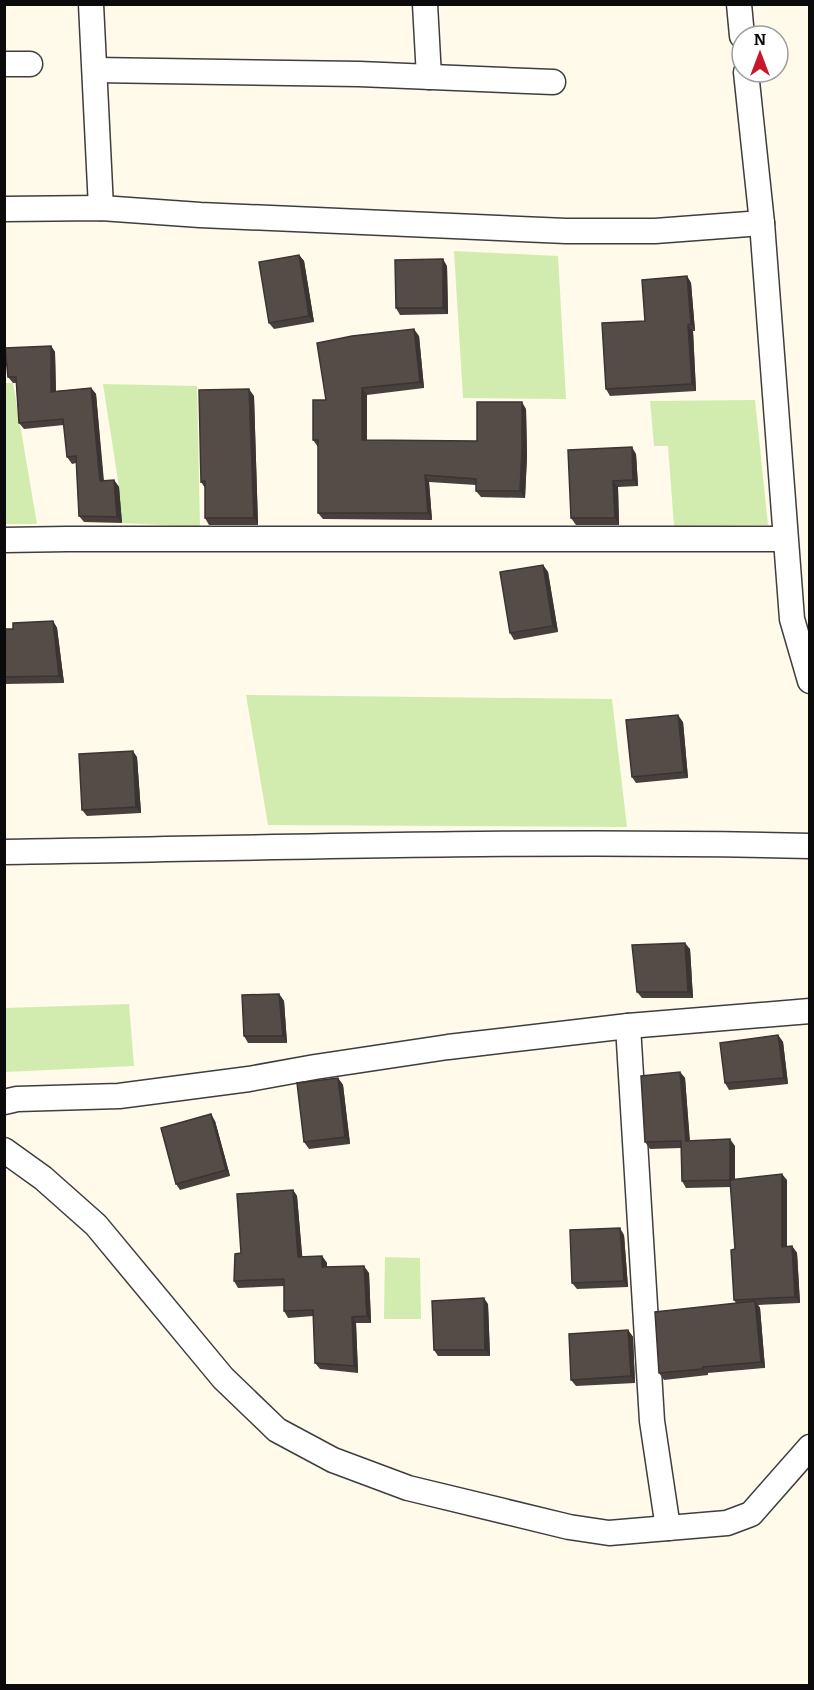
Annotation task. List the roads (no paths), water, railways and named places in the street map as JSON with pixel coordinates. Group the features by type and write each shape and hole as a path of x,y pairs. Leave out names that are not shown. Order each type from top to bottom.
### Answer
{"street":[{"path":"91,4 101,208"},
{"path":"425,4 429,77"},
{"path":"739,4 741,24"},
{"path":"4,64 30,64"},
{"path":"95,70 359,74 553,82"},
{"path":"747,84 762,223 792,619 810,681"},
{"path":"4,209 101,208 200,215 566,231 655,231 762,223"},
{"path":"4,540 785,539"},
{"path":"4,852 597,843 810,846"},
{"path":"4,1102 17,1099 119,1096 249,1079 436,1049 628,1026 810,1011"},
{"path":"628,1026 652,1421 668,1528"},
{"path":"4,1150 43,1178 96,1226 223,1378 277,1430 333,1460 408,1488 569,1527 609,1533 727,1523 752,1514 810,1448"}]}
